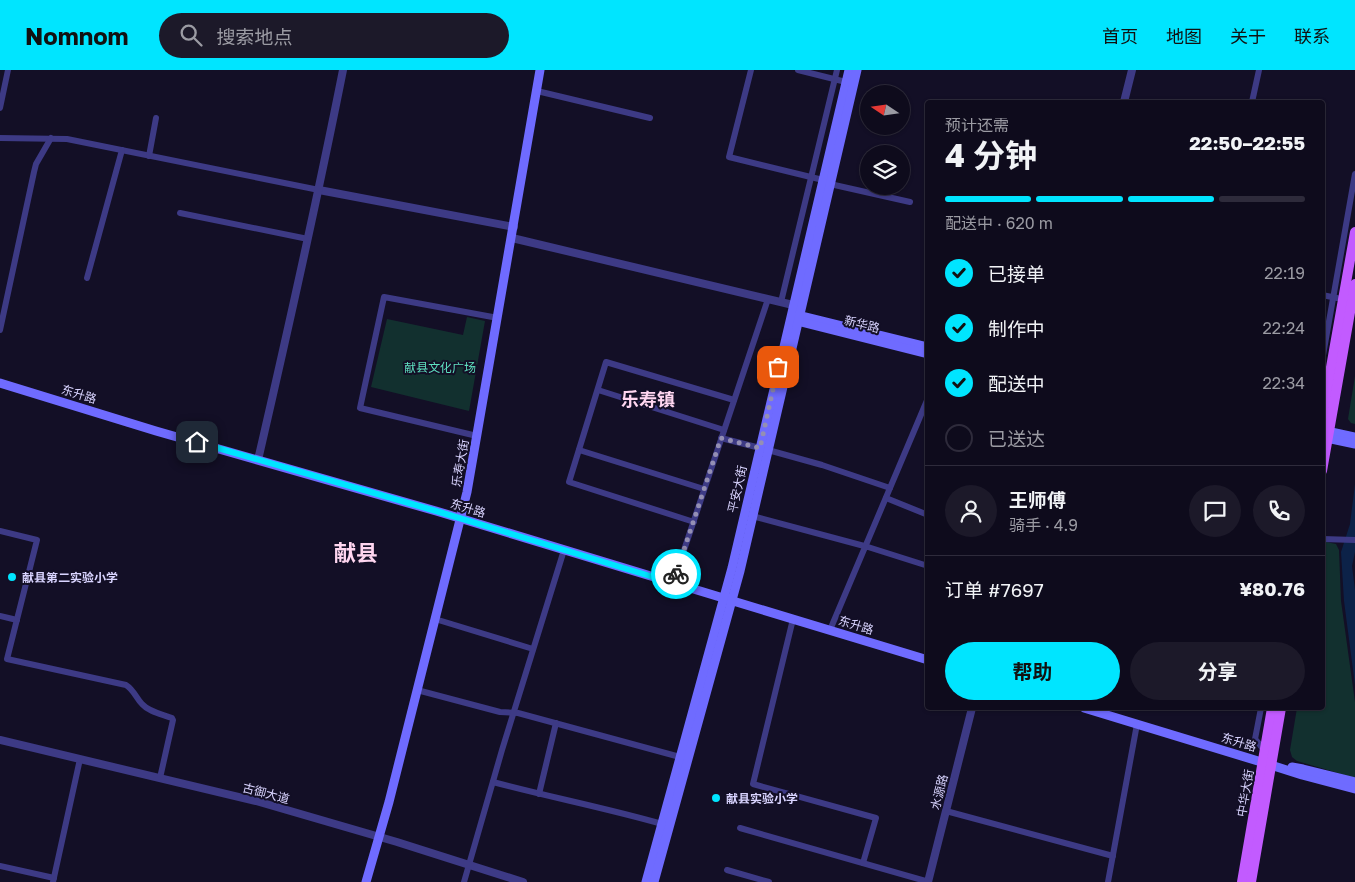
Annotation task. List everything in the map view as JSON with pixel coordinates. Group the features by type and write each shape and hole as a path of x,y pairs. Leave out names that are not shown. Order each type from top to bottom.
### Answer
{"main road":[{"name":"乐寿大街","path":"366,882 436,619 467,492 540,70"},
{"name":"平安大街","path":"827,182 849,70"},
{"name":"平安大街","path":"654,882 728,599 794,315 857,70"},
{"path":"1325,403 1339,299 1355,232"},
{"path":"1326,434 1355,284"},
{"name":"新华路","path":"794,315 925,346"},
{"name":"新华路","path":"794,315 925,353"},
{"name":"东升路","path":"0,383 156,431 461,519 925,659"},
{"path":"1326,434 1355,438"},
{"path":"1326,434 1355,444"},
{"name":"平安大街","path":"646,882 680,757 752,516 764,449"},
{"name":"东升路","path":"1091,710 1302,775 1355,789"},
{"name":"中华大街","path":"1251,882 1267,763 1265,751 1272,710"},
{"name":"中华大街","path":"1242,882 1267,763 1280,710"},
{"name":"东升路","path":"1267,763 1303,769 1355,782"}],"street":[{"path":"0,108 8,70"},
{"path":"258,460 319,190 343,70"},
{"path":"752,70 729,157 910,202"},
{"path":"798,70 846,82"},
{"path":"781,302 837,70"},
{"path":"1124,100 1132,70"},
{"path":"1252,100 1259,70"},
{"path":"537,91 650,118"},
{"path":"149,156 156,118"},
{"path":"0,138 67,139 514,227"},
{"path":"0,330 36,164 51,138"},
{"path":"86,278 122,150"},
{"path":"1325,350 1339,299 1355,174"},
{"path":"180,212 308,239"},
{"path":"512,238 781,302 794,315"},
{"path":"1325,296 1339,299"},
{"path":"477,436 360,408 384,297 498,318"},
{"path":"673,583 768,299"},
{"path":"694,522 569,482 606,362 734,400"},
{"path":"598,390 724,430"},
{"path":"830,630 925,405"},
{"path":"721,438 822,465 890,488"},
{"path":"579,450 704,489"},
{"path":"886,498 925,514"},
{"path":"752,516 865,546 925,565"},
{"path":"0,532 37,540 7,659 126,685 142,705 172,718 160,778"},
{"path":"1325,539 1355,540"},
{"path":"464,882 513,713 564,550"},
{"path":"0,616 17,620"},
{"path":"436,619 533,649"},
{"path":"793,619 753,784 876,818 863,862"},
{"path":"417,690 680,757"},
{"name":"水源路","path":"929,882 971,710"},
{"path":"1261,710 1255,739 1265,751"},
{"path":"538,794 556,724"},
{"path":"1108,882 1137,724"},
{"name":"古御大道","path":"0,740 256,801 523,882"},
{"path":"0,866 53,880 80,759"},
{"path":"493,782 662,824"},
{"path":"946,811 1112,856"},
{"path":"740,828 929,882"},
{"path":"727,870 769,882"}],"green space":[{"name":"献县文化广场","path":"467,317 485,321 469,411 371,387 387,319 463,335"},
{"path":"1355,376 1355,424 1351,423 1348,419"},
{"path":"1326,542 1336,544 1339,550 1341,601 1355,702 1355,778 1297,761 1292,757 1290,750 1297,710 1325,710"}],"water":[{"path":"1355,484 1355,552 1352,566 1355,590 1355,685 1344,601 1341,552 1350,524"}],"way so far":[{"path":"676,574 721,438 760,448 778,367"}],"place":[{"name":"献县第二实验小学","path":"12,577"},
{"name":"献县实验小学","path":"716,798"}],"district":[{"name":"乐寿镇","path":"648,399"},
{"name":"献县","path":"356,552"}],"route":[{"path":"197,442 436,511 673,583 676,574"}]}
